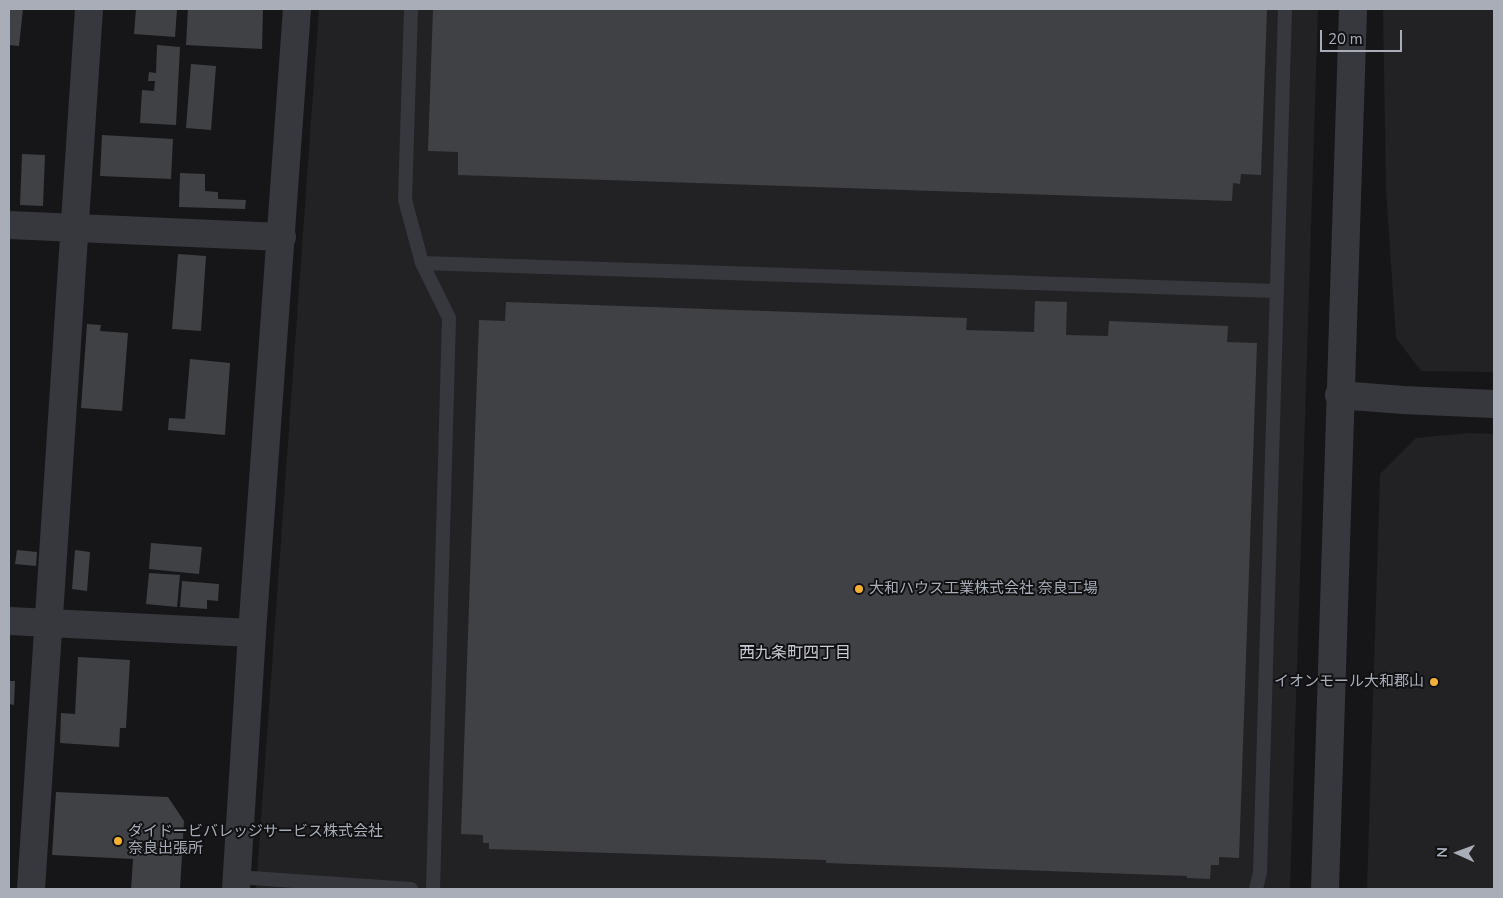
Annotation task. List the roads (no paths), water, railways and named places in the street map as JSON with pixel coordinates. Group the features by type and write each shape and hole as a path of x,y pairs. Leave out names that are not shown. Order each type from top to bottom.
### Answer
{"street":[{"path":"31,889 89,9"},
{"path":"236,883 297,9"},
{"path":"1325,889 1352,9"},
{"path":"9,225 282,238"},
{"path":"1339,395 1494,404"},
{"path":"9,621 252,633"}],"lane":[{"path":"411,9 405,200 422,263 449,318 433,889"},
{"path":"1256,889 1260,872 1285,9"},
{"path":"422,263 1277,291"},
{"path":"236,883 411,889"}],"place":[{"name":"大和ハウス工業株式会社 奈良工場","path":"859,589"},
{"name":"イオンモール大和郡山","path":"1434,682"},
{"name":"ダイドービバレッジサービス株式会社 奈良出張所","path":"118,841"}],"district":[{"name":"西九条町四丁目","path":"795,654"}]}
